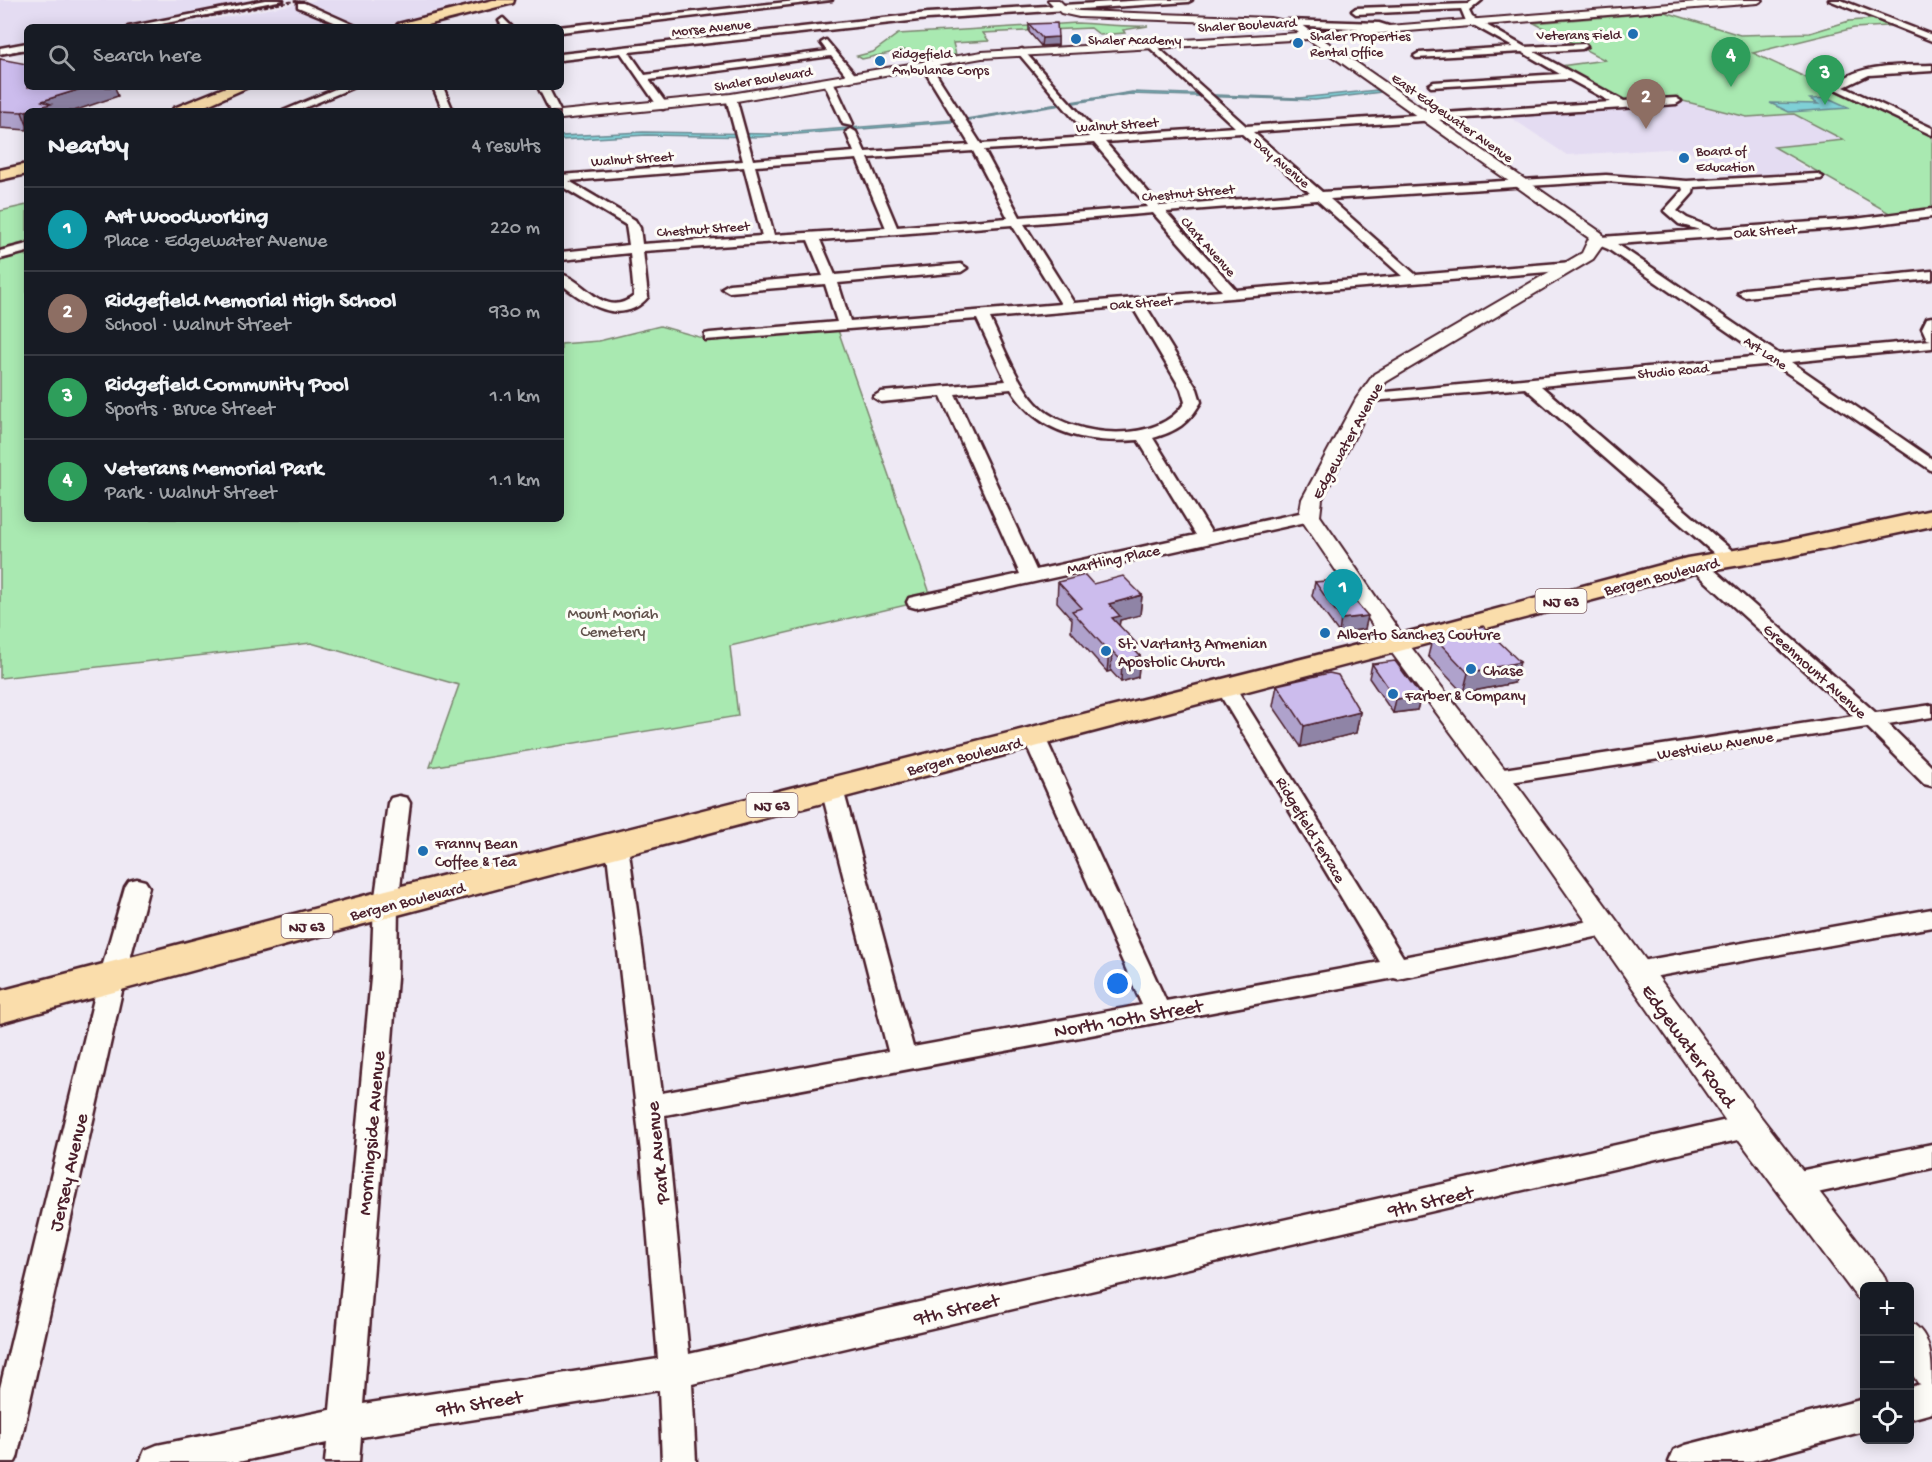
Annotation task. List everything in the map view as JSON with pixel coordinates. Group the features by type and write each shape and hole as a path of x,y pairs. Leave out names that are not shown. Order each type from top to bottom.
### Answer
{"main road":[{"path":"415,24 508,0"},
{"path":"188,108 232,90"},
{"path":"0,175 24,170"},
{"name":"Bergen Boulevard","path":"0,1007 387,904 1397,644 1697,564 1782,550 1932,518"}],"street":[{"path":"148,24 279,0"},
{"path":"564,29 828,0"},
{"name":"Morse Avenue","path":"564,57 1057,4 1188,0"},
{"path":"1356,11 1467,6 1478,0"},
{"name":"Shaler Boulevard","path":"564,115 731,99 829,83 954,58 1398,30 1758,0"},
{"path":"1833,0 1932,38"},
{"path":"1057,4 1079,14 1379,26 1398,30"},
{"path":"301,5 347,24"},
{"path":"1467,6 1465,16 1476,23 1624,105"},
{"path":"801,20 812,29 853,78"},
{"name":"East Edgewater Avenue","path":"1286,23 1311,36 1428,117 1596,236 1597,242"},
{"name":"Day Avenue","path":"1152,45 1205,96 1322,196 1412,278"},
{"path":"1419,56 1582,46"},
{"path":"0,51 24,47"},
{"path":"622,50 663,106"},
{"name":"Clark Avenue","path":"1022,52 1096,140 1233,295"},
{"path":"641,78 832,53"},
{"path":"926,65 962,120 1016,221 1070,307"},
{"path":"1932,68 1865,74 1845,80 1838,88 1932,132"},
{"path":"1434,85 1572,76"},
{"path":"829,83 862,155 892,231"},
{"path":"296,108 340,90"},
{"path":"439,90 446,108"},
{"path":"544,90 554,108"},
{"path":"731,99 769,238"},
{"name":"Walnut Street","path":"564,179 975,147 1676,101"},
{"name":"Chestnut Street","path":"564,256 637,248 892,231 1322,196 1616,177 1687,184 1817,177"},
{"path":"564,181 627,218 634,228 640,297 626,305 609,307 596,304 564,280"},
{"path":"1687,184 1689,190 1671,208 1672,214 1692,225 1724,232"},
{"name":"Oak Street","path":"1597,242 1855,223 1932,213"},
{"path":"812,235 831,280 845,326"},
{"name":"Edgewater Avenue","path":"1506,789 1397,644 1382,619 1309,516 1312,499 1365,399 1380,378 1588,256 1597,242"},
{"name":"Art Lane","path":"1597,242 1612,246 1932,466"},
{"path":"0,255 24,249"},
{"name":"Oak Street","path":"710,337 1572,266"},
{"path":"729,288 961,268"},
{"path":"1745,293 1932,275"},
{"path":"982,316 1030,406 1054,424 1084,433 1143,435 1177,423 1186,417 1193,402 1189,389 1136,302"},
{"path":"1932,321 1929,328 1932,336"},
{"name":"Studio Road","path":"1365,399 1932,344"},
{"name":"Studio Road","path":"1380,378 1391,387 1414,394"},
{"path":"1528,383 1730,558"},
{"path":"880,398 1017,384"},
{"path":"946,391 1030,576"},
{"path":"1143,435 1206,538"},
{"name":"Martling Place","path":"916,602 1309,516"},
{"name":"Greenmount Avenue","path":"1697,564 1871,720 1932,779"},
{"name":"Ridgefield Terrace","path":"1226,688 1398,970"},
{"name":"Westview Avenue","path":"1506,789 1871,720 1932,711"},
{"path":"1034,737 1158,1012"},
{"path":"832,789 903,1057"},
{"name":"Edgewater Road","path":"1506,789 1749,1127 1866,1282"},
{"name":"Morningside Avenue","path":"342,1462 384,978 387,904 399,803"},
{"name":"Park Avenue","path":"616,845 652,1106 676,1372 679,1462"},
{"name":"Jersey Avenue","path":"0,1458 112,978 137,887"},
{"path":"1636,971 1932,918"},
{"name":"North 10th Street","path":"652,1106 903,1057 1398,970 1605,927"},
{"name":"9th Street","path":"157,1462 346,1423 676,1372 1749,1127"},
{"path":"1794,1185 1932,1156"},
{"path":"1914,1345 1932,1370"},
{"path":"1914,1402 1932,1397"},
{"path":"1686,1462 1860,1416"}],"shaded area":[{"path":"0,0 271,0 139,24 24,24 24,45 0,49"},
{"path":"317,0 484,0 397,24 188,24"},
{"path":"1683,101 1747,117 1793,114 1845,140 1775,147 1817,177 1740,182 1683,148 1567,155 1507,115"}],"green space":[{"path":"1665,12 1740,35 1810,33 1849,21 1874,19 1888,26 1854,28 1753,53 1932,136 1932,212 1898,218 1774,147 1844,140 1794,114 1747,117 1683,101 1624,105 1553,67 1605,60 1534,23"},
{"path":"1077,23 1148,26 1123,30 1125,33 1100,35 1091,28 983,33 989,41 953,43 956,55 929,59 904,50 862,59 857,56 873,52 898,34"},
{"path":"24,206 24,243 0,249 0,211"},
{"name":"Mount Moriah Cemetery","path":"24,254 24,522 564,522 564,344 599,341 660,326 713,341 838,330 932,599 730,646 738,716 430,767 459,685 311,643 0,678 0,261"}],"water":[{"path":"1377,90 1381,92 1315,100 1130,94 963,121 760,137 647,135 564,140 564,136 643,132 771,134 966,119 1132,92 1299,98"},
{"path":"1828,98 1850,108 1789,112 1770,103 1818,104 1810,99"}],"building":[{"path":"1057,23 1058,37 1042,38 1029,24"},
{"path":"0,59 24,63 24,90 77,90 42,101 51,104 36,108 24,108 22,112 0,111"},
{"path":"1085,575 1093,584 1123,576 1142,595 1109,604 1120,616 1112,618 1137,644 1131,646 1140,656 1122,661 1112,651 1109,652 1072,611 1082,608 1058,582"},
{"path":"1337,580 1368,616 1341,619 1315,582"},
{"path":"1483,626 1520,662 1468,673 1433,636"},
{"path":"1395,661 1421,696 1396,699 1372,664"},
{"path":"1329,673 1338,675 1360,712 1304,726 1277,685"}],"railway":[{"path":"168,24 300,0"},
{"path":"0,55 24,51"}],"place":[{"name":"Veterans Field","path":"1633,34"},
{"name":"Shaler Academy","path":"1076,39"},
{"name":"Shaler Properties Rental Office","path":"1298,43"},
{"name":"Ridgefield Ambulance Corps","path":"880,61"},
{"name":"Veterans Memorial Park","path":"1731,87"},
{"name":"Ridgefield Community Pool","path":"1825,105"},
{"name":"Ridgefield Memorial High School","path":"1646,129"},
{"name":"Board of Education","path":"1684,158"},
{"name":"Art Woodworking","path":"1343,619"},
{"name":"Alberto Sanchez Couture","path":"1325,633"},
{"name":"St. Vartantz Armenian Apostolic Church","path":"1106,651"},
{"name":"Chase","path":"1471,669"},
{"name":"Farber & Company","path":"1393,694"},
{"name":"Franny Bean Coffee & Tea","path":"423,851"}]}
